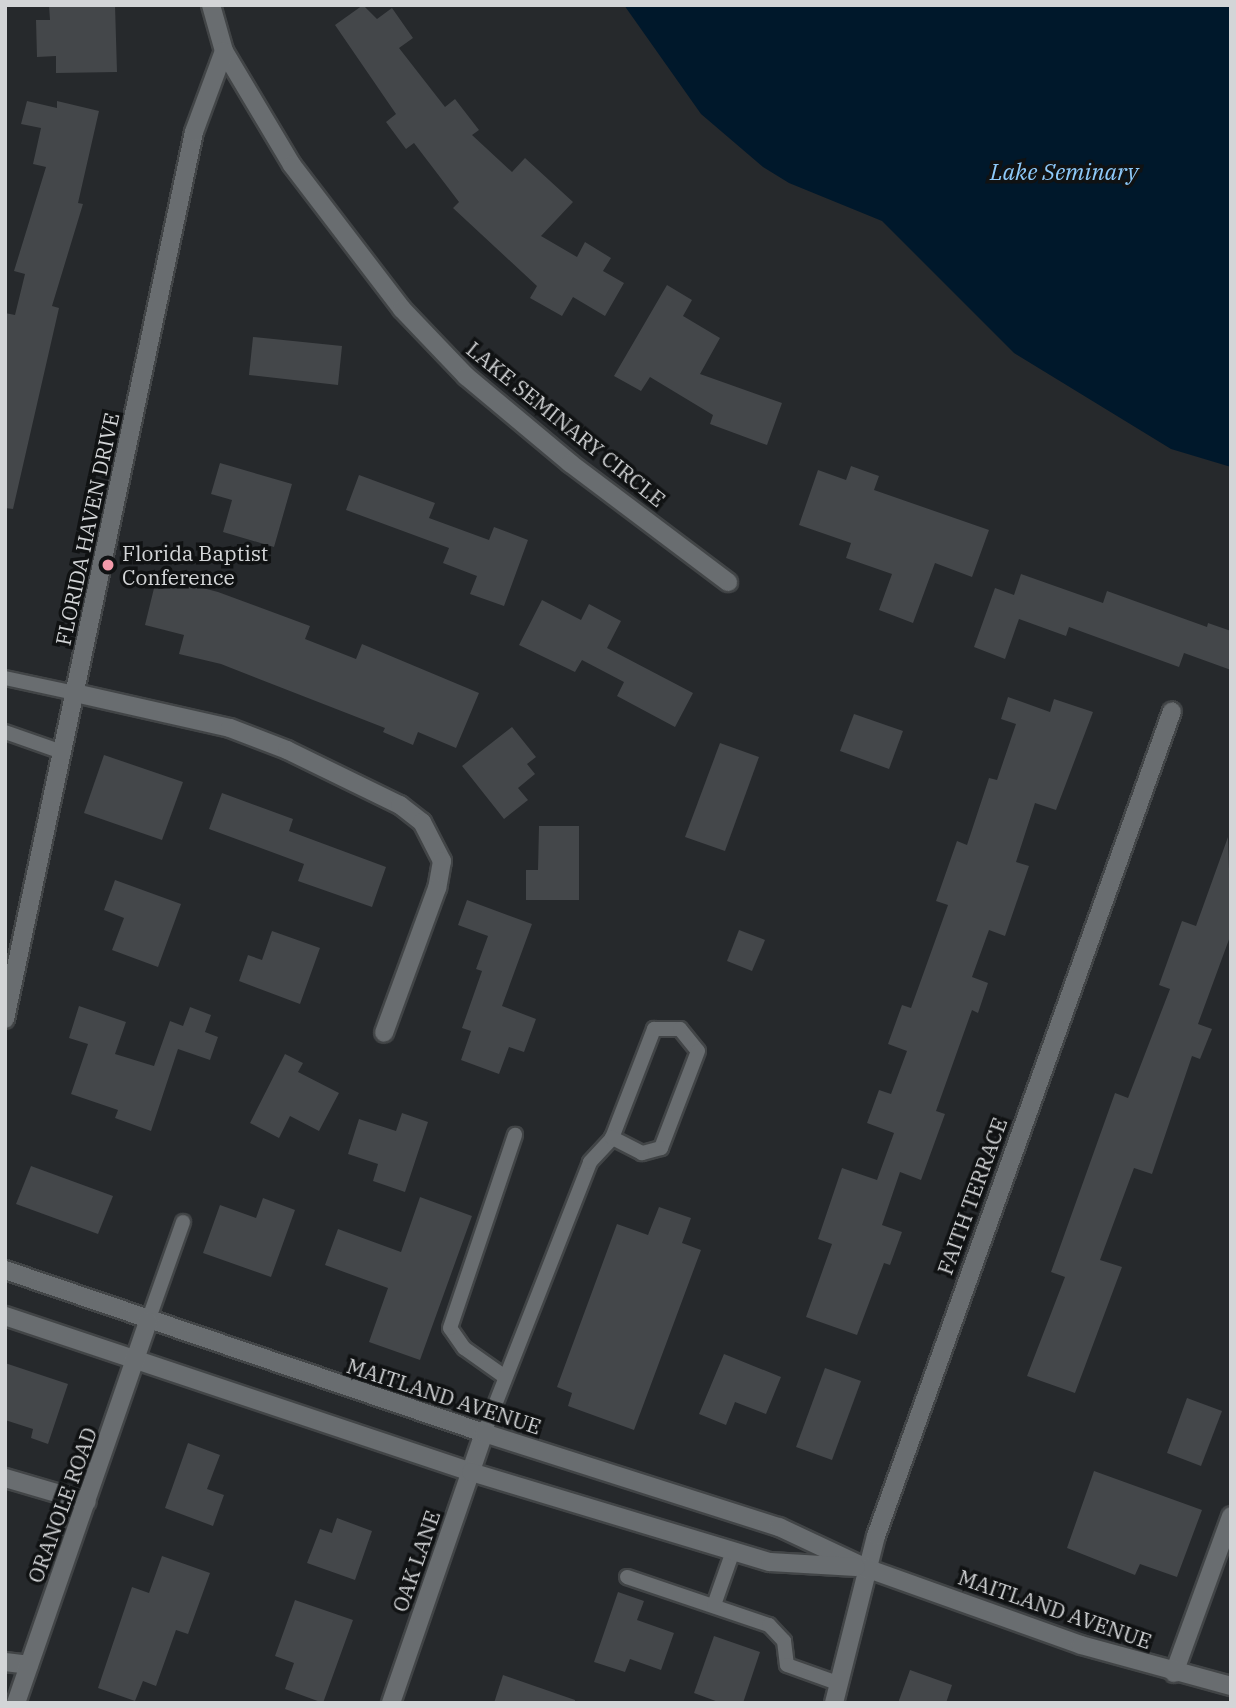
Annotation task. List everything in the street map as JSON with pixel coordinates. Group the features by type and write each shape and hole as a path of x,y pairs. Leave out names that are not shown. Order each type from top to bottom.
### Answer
{"street":[{"name":"LAKE SEMINARY CIRCLE","path":"211,5 224,51 292,165 402,309 466,376 570,463 728,582"},
{"name":"FLORIDA HAVEN DRIVE","path":"5,1018 194,132 224,51"},
{"path":"75,693 242,733 387,799 422,822 442,861 437,888 384,1033"},
{"name":"FAITH TERRACE","path":"834,1703 866,1568 1172,711"},
{"name":"MAITLAND AVENUE","path":"5,1270 148,1321 484,1433 779,1527 866,1568 1081,1645 1174,1673 1231,1686"},
{"name":"MAITLAND AVENUE","path":"5,1316 137,1363 471,1472 770,1562 866,1568"},
{"name":"ORANOLE ROAD","path":"16,1703 137,1363 148,1321"},
{"name":"OAK LANE","path":"391,1703 484,1433"},
{"path":"5,1478 87,1502"},
{"path":"1174,1673 1231,1516"},
{"path":"5,1661 29,1665"}],"lane":[{"path":"5,678 75,693"},
{"path":"5,732 62,752"},
{"path":"484,1433 590,1162 612,1138 654,1029 680,1028 698,1051 661,1148 642,1153 612,1138"},
{"path":"505,1377 464,1348 450,1328 515,1135"},
{"path":"148,1321 183,1222"},
{"path":"714,1605 733,1550"},
{"path":"627,1577 775,1628 784,1641 787,1665 839,1684"}],"water":[{"name":"Lake Seminary","path":"624,5 1231,5 1231,467 1171,449 1014,353 882,221 789,183 763,167 701,114"}],"building":[{"path":"49,5 115,5 117,72 56,73 56,56 37,57 36,20 50,20"},
{"path":"363,5 377,19 392,8 413,38 399,48 445,107 455,99 479,130 472,135 512,172 525,158 573,202 541,236 577,257 585,242 611,258 603,271 624,283 605,316 573,297 562,316 530,298 537,286 453,208 459,202 414,143 406,149 386,122 396,114 335,25"},
{"path":"27,101 57,108 57,101 99,111 78,203 83,204 52,306 59,308 13,509 5,508 5,313 15,315 25,274 14,271 46,167 33,164 41,128 21,124"},
{"path":"667,285 692,300 683,316 720,338 700,374 782,403 767,445 710,424 713,415 650,377 641,391 614,376"},
{"path":"253,337 342,346 338,385 249,375"},
{"path":"220,463 292,484 274,547 223,532 232,500 211,494"},
{"path":"851,466 879,476 874,490 989,530 972,577 935,563 913,623 879,610 892,574 846,558 851,543 799,525 818,470 846,480"},
{"path":"359,475 435,503 429,518 489,540 494,527 528,540 504,606 470,594 477,576 443,563 449,548 346,510"},
{"path":"1021,574 1103,603 1107,591 1207,627 1208,623 1231,631 1231,670 1184,653 1179,667 1069,627 1066,636 1019,619 1005,659 974,647 995,588 1014,595"},
{"path":"157,576 218,592 310,626 305,639 356,659 362,644 479,693 456,748 418,732 413,745 383,732 385,728 221,664 179,654 184,635 145,625"},
{"path":"542,600 581,620 589,604 621,621 607,648 693,693 675,727 617,696 624,682 582,660 575,672 519,645"},
{"path":"1008,697 1050,712 1054,699 1093,712 1056,810 1035,803 1016,862 1029,866 1005,936 989,930 972,977 988,983 978,1013 972,1010 936,1111 945,1114 921,1180 900,1172 882,1225 902,1232 890,1265 884,1263 857,1335 806,1317 832,1244 818,1239 842,1168 877,1180 894,1133 867,1123 879,1090 891,1094 907,1051 888,1044 902,1005 911,1008 948,905 936,901 957,841 967,845 989,778 997,780 1016,724 1001,719"},
{"path":"854,714 903,731 889,769 840,751"},
{"path":"512,727 536,757 527,764 535,774 518,788 528,800 504,819 462,766"},
{"path":"720,743 759,757 725,851 685,837"},
{"path":"104,755 183,782 162,840 84,813"},
{"path":"222,793 293,819 289,831 386,867 372,907 298,881 304,864 209,829"},
{"path":"539,826 579,826 579,900 526,900 526,870 538,870"},
{"path":"1228,837 1231,934 1198,1024 1212,1029 1200,1059 1192,1056 1152,1174 1134,1168 1100,1260 1122,1267 1075,1393 1027,1376 1065,1277 1051,1272 1115,1093 1128,1098 1170,989 1159,985 1182,921 1196,926"},
{"path":"115,880 181,904 158,967 112,950 124,918 104,910"},
{"path":"467,900 532,924 502,1006 536,1019 524,1052 509,1047 499,1074 461,1060 471,1031 462,1028 482,971 476,969 488,936 458,925"},
{"path":"739,930 765,940 752,971 727,961"},
{"path":"272,931 320,948 300,1004 239,981 248,955 262,960"},
{"path":"79,1006 126,1022 115,1054 154,1066 170,1021 183,1026 190,1007 211,1015 205,1032 218,1037 210,1060 178,1049 151,1131 115,1118 118,1110 71,1094 88,1044 69,1038"},
{"path":"285,1054 303,1063 298,1072 339,1093 319,1131 290,1116 279,1138 250,1123"},
{"path":"402,1113 428,1122 405,1192 373,1181 378,1164 348,1154 359,1119 396,1131"},
{"path":"31,1166 113,1196 98,1234 16,1204"},
{"path":"420,1197 472,1216 420,1360 369,1342 388,1288 325,1265 338,1229 401,1252"},
{"path":"263,1198 295,1210 271,1277 203,1253 220,1205 256,1218"},
{"path":"659,1207 691,1218 682,1243 701,1250 634,1430 568,1406 572,1393 557,1387 617,1224 648,1235"},
{"path":"724,1354 781,1377 766,1414 735,1402 726,1425 699,1414"},
{"path":"5,1363 68,1384 48,1444 31,1438 33,1429 5,1420"},
{"path":"825,1368 861,1381 832,1460 796,1447"},
{"path":"1187,1398 1222,1411 1201,1466 1167,1453"},
{"path":"188,1443 220,1455 207,1489 224,1495 213,1526 165,1508"},
{"path":"1094,1471 1202,1510 1177,1577 1140,1564 1135,1575 1067,1548"},
{"path":"337,1518 372,1531 355,1580 307,1563 320,1529 332,1533"},
{"path":"162,1556 210,1573 188,1634 176,1630 156,1686 143,1681 135,1701 98,1688 132,1587 149,1593"},
{"path":"618,1592 644,1601 637,1620 674,1633 661,1670 630,1659 625,1672 594,1662"},
{"path":"295,1600 353,1620 323,1703 285,1689 294,1663 275,1656"},
{"path":"714,1636 760,1652 743,1703 721,1703 694,1693"},
{"path":"910,1670 952,1685 946,1703 898,1703"},
{"path":"503,1675 575,1700 575,1703 494,1703"}],"place":[{"name":"Florida Baptist Conference","path":"108,565"}]}
